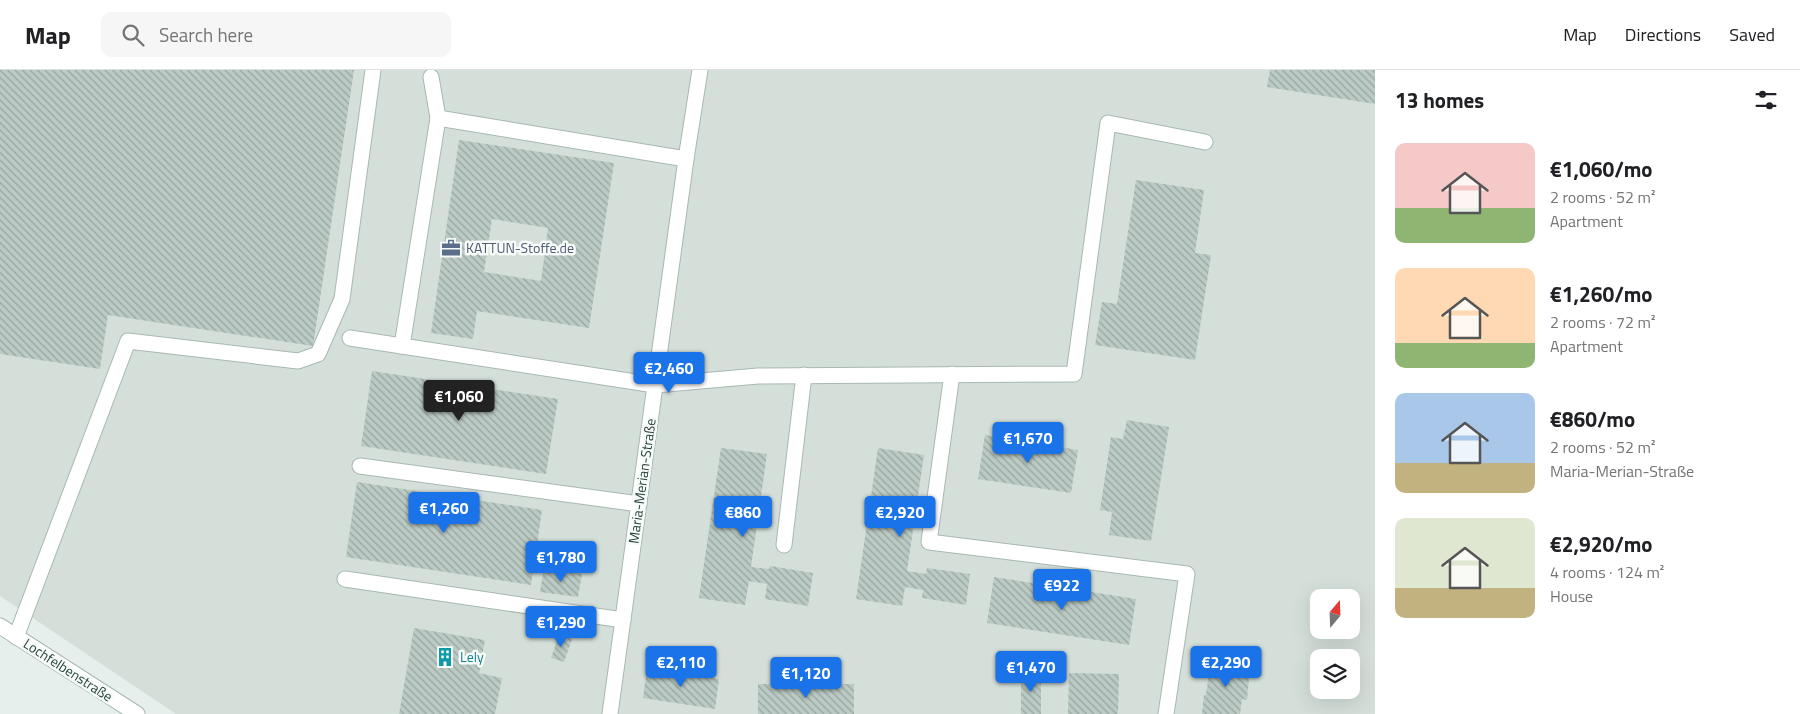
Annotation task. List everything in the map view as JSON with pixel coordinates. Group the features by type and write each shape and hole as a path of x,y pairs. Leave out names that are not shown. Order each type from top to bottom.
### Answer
{"street":[{"path":"16,636 128,341 298,361 318,354 342,299 373,70"},
{"name":"Maria-Merian-Straße","path":"610,714 686,159 700,70"},
{"path":"402,346 438,118 431,78"},
{"path":"438,118 686,159"},
{"path":"350,338 655,385 758,376 1074,374 1108,123 1205,142"},
{"path":"952,374 929,542 1187,574 1166,714"},
{"path":"784,545 804,375"},
{"path":"360,466 639,504"},
{"path":"345,578 623,620"},
{"name":"Lochfelbenstraße","path":"0,626 137,714"}],"shaded area":[{"path":"0,70 1375,70 1375,714 176,714 0,596"}],"building":[{"path":"0,70 354,70 313,346 108,315 100,369 0,354"},
{"path":"1270,70 1375,70 1375,104 1267,87"},
{"path":"459,140 614,163 589,328 477,311 473,339 431,333","holes":["492,219 548,228 541,281 484,272"]},
{"path":"1136,180 1204,190 1195,253 1211,255 1195,360 1095,345 1102,302 1117,304"},
{"path":"372,371 558,399 546,474 361,446"},
{"path":"1127,420 1169,427 1151,541 1109,535 1112,512 1100,510 1111,437 1123,439"},
{"path":"985,435 1078,450 1071,493 978,479"},
{"path":"721,448 767,454 751,567 769,569 770,566 813,573 808,606 765,599 767,584 749,581 745,605 699,598"},
{"path":"878,448 924,455 907,571 926,574 927,568 970,574 966,605 922,598 923,590 905,587 902,606 856,599"},
{"path":"357,482 542,510 531,585 346,557"},
{"path":"544,568 582,574 578,597 540,592"},
{"path":"994,577 1136,599 1129,645 987,623"},
{"name":"Lely","path":"414,628 485,640 479,673 502,678 495,714 399,714"},
{"path":"559,635 572,639 564,662 551,658"},
{"path":"1211,659 1230,661 1229,664 1250,667 1247,700 1242,699 1240,714 1202,714"},
{"path":"647,668 719,679 715,709 643,698"},
{"path":"1021,672 1041,672 1041,714 1021,714"},
{"path":"1069,673 1119,674 1118,714 1068,714"},
{"path":"758,684 854,684 854,714 758,714"}],"place":[{"name":"KATTUN-Stoffe.de","path":"451,248"},
{"name":"Lely","path":"445,657"}]}
